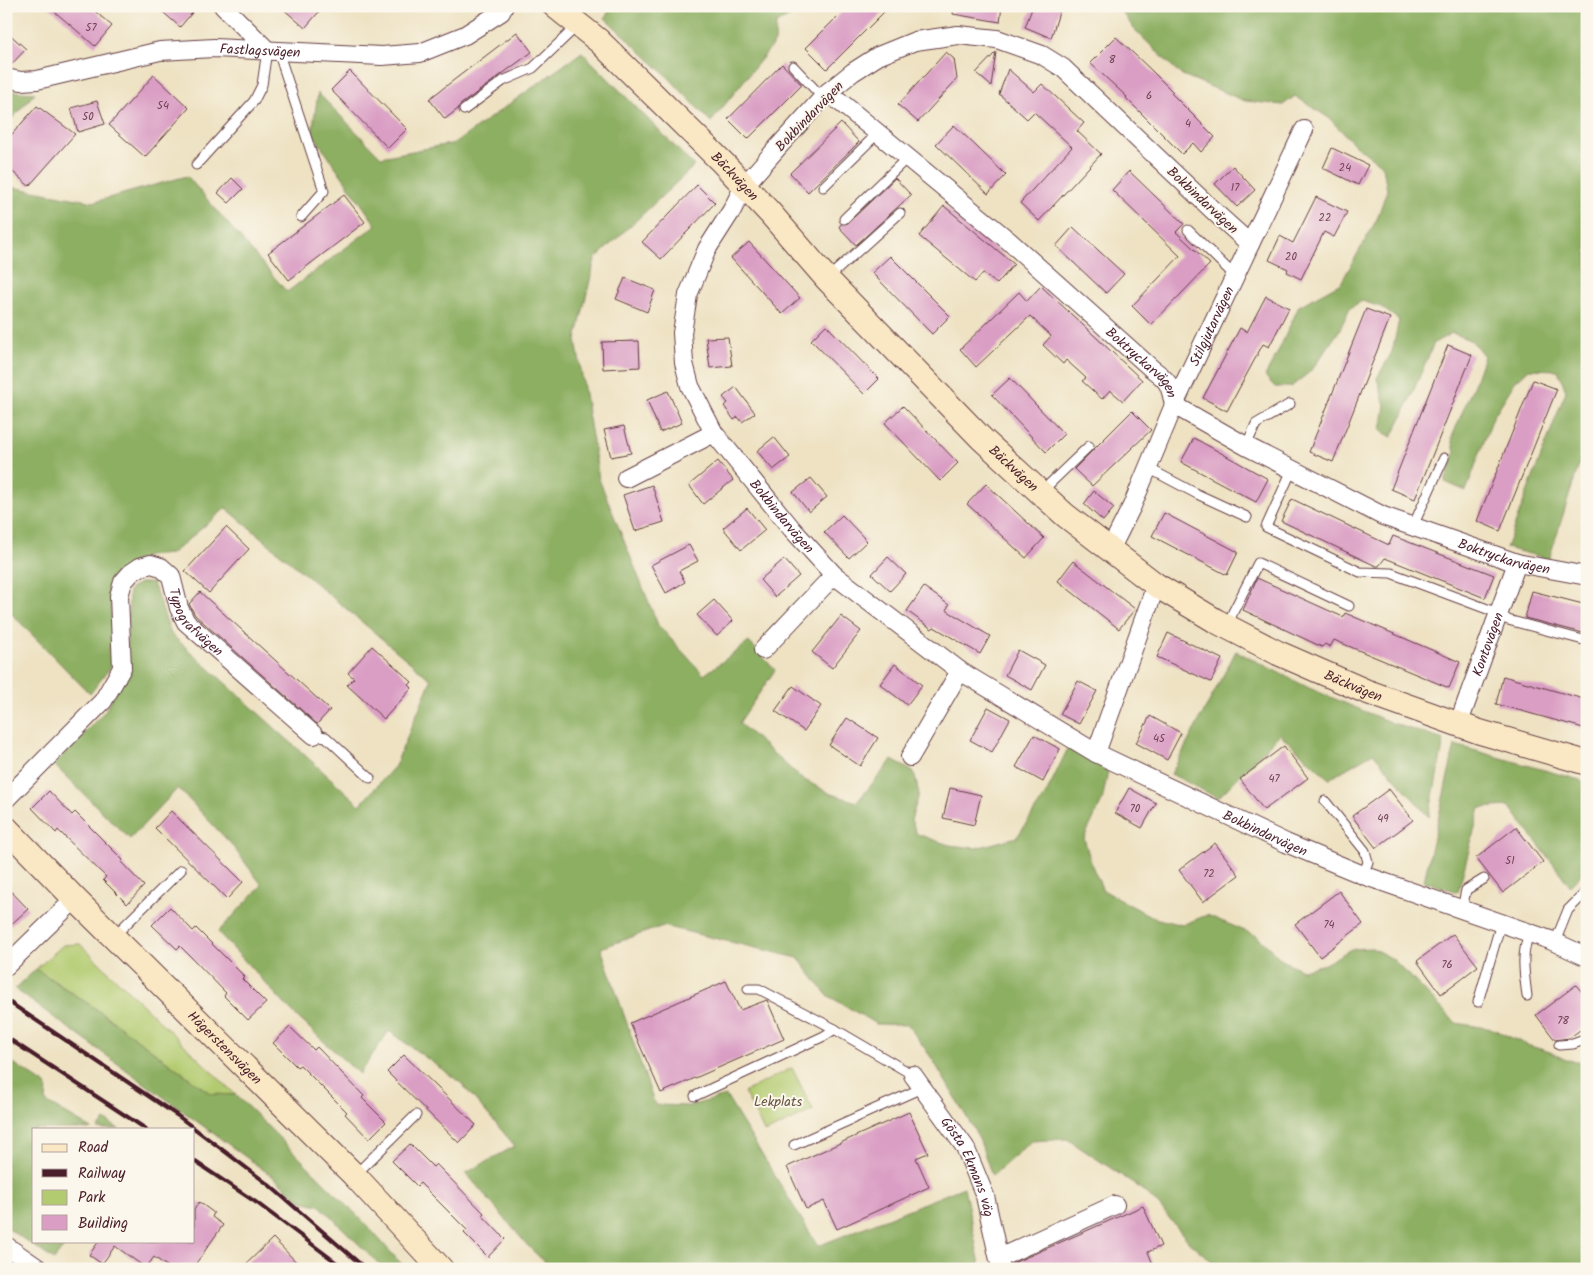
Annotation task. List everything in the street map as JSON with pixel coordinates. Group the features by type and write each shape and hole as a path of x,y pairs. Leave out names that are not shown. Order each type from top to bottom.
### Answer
{"street":[{"path":"223,6 272,50"},
{"name":"Fastlagsvägen","path":"6,78 21,81 37,80 160,51 214,48 382,56 420,53 465,35 501,12 504,6"},
{"name":"Bäckvägen","path":"555,6 612,54 744,186 828,279 982,440 1040,493 1156,585 1228,627 1278,653 1365,691 1458,725 1587,763"},
{"name":"Bokbindarvägen","path":"1250,244 1063,68 1042,55 997,39 958,35 914,41 878,56 853,72 826,95 744,186 704,256 688,294 682,333 684,363 690,386 714,433 792,529 834,575 960,671 1096,753 1286,844 1363,875 1555,942 1587,958"},
{"name":"Boktryckarvägen","path":"826,95 878,133 1009,241 1151,368 1165,378 1170,387 1174,405 1246,446 1383,516 1517,563 1587,576"},
{"name":"Stilgjutarvägen","path":"1110,550 1132,506 1174,405 1304,130"},
{"path":"626,478 714,433"},
{"name":"Kontovägen","path":"1458,725 1517,563"},
{"name":"Typografvägen","path":"6,799 103,701 122,668 119,596 123,582 140,567 151,564 161,567 171,576 179,608 186,622 314,735"},
{"path":"763,650 834,575"},
{"path":"1096,753 1156,585"},
{"path":"910,757 960,671"},
{"name":"Hägerstensvägen","path":"6,828 75,900 354,1175 441,1269"},
{"path":"6,966 75,900"},
{"name":"Gösta Ekmans väg","path":"918,1081 966,1147 985,1196 1000,1263"},
{"path":"1000,1263 1115,1205"},
{"path":"6,1246 39,1269"}],"lane":[{"path":"464,110 504,81 533,68 578,25"},
{"path":"196,166 254,101 262,84 272,50"},
{"path":"272,50 324,192 302,217"},
{"path":"794,66 826,95"},
{"path":"823,187 878,133"},
{"path":"844,218 908,157"},
{"path":"828,279 900,213"},
{"path":"1188,230 1236,276"},
{"path":"1246,446 1256,424 1290,404"},
{"path":"1040,493 1089,446"},
{"path":"1413,526 1444,458"},
{"path":"1148,468 1197,494 1247,517"},
{"path":"1292,470 1266,527 1360,572 1391,573 1498,612 1508,620 1587,641"},
{"path":"1228,627 1233,612 1258,563 1349,606"},
{"path":"314,735 326,738 370,778"},
{"path":"1326,801 1365,851 1368,862 1363,875"},
{"path":"113,937 181,870"},
{"path":"1462,909 1466,890 1484,879"},
{"path":"1555,942 1568,910 1587,892"},
{"path":"1478,1002 1500,923"},
{"path":"1527,996 1524,949 1529,933"},
{"path":"748,989 759,988 835,1029 918,1081"},
{"path":"695,1096 824,1036 835,1029"},
{"path":"1559,1045 1573,1044 1587,1039"},
{"path":"794,1145 918,1081"},
{"path":"354,1175 416,1115"}],"green space":[{"path":"612,6 814,6 776,24 775,42 711,122 669,78 605,18"},
{"path":"1118,6 1388,6 1398,14 1409,6 1587,6 1587,417 1584,449 1549,559 1506,548 1566,391 1558,370 1529,369 1515,382 1493,417 1466,491 1445,482 1455,453 1452,437 1484,356 1472,341 1452,333 1434,343 1392,437 1381,431 1385,405 1377,378 1392,352 1399,320 1381,307 1362,301 1350,308 1339,331 1312,370 1291,387 1275,387 1265,376 1299,306 1341,283 1377,219 1387,190 1383,166 1355,145 1329,118 1295,96 1283,105 1245,101 1180,74 1134,29"},
{"path":"582,52 694,166 595,259 576,340 599,479 658,625 704,675 749,642 775,670 739,723 801,778 831,794 857,802 892,760 914,772 919,794 911,820 917,834 949,845 976,848 1017,837 1046,794 1068,748 1108,771 1102,801 1084,838 1092,866 1103,890 1154,918 1182,925 1207,915 1257,936 1282,960 1302,970 1325,964 1351,949 1372,948 1393,959 1456,1023 1493,1029 1566,1060 1587,1062 1587,1269 1221,1269 1189,1242 1156,1202 1136,1185 1067,1139 1032,1141 992,1176 979,1138 933,1060 908,1025 876,1024 827,995 798,958 663,926 601,948 655,1105 689,1106 726,1096 818,1246 964,1187 981,1269 932,1269 930,1267 925,1269 552,1269 528,1246 466,1173 515,1146 461,1083 389,1031 359,1074 292,1012 218,932 262,885 231,844 178,788 130,839 54,765 105,711 126,671 129,590 139,583 153,583 171,634 360,805 395,766 431,680 226,508 171,554 147,556 129,564 114,580 111,603 112,665 90,694 6,608 6,186 94,202 187,176 287,292 376,225 312,133 318,93 381,157 455,143"},
{"path":"6,91 35,93 6,125"},
{"path":"1236,651 1309,688 1392,723 1444,740 1429,817 1373,753 1329,779 1280,734 1218,798 1171,774"},
{"path":"1455,745 1587,782 1587,869 1570,886 1509,806 1480,808 1458,892 1424,881"},
{"path":"80,944 236,1095 211,1094 99,1011 36,969 63,945"},
{"path":"36,969 99,1011 211,1094 236,1095 361,1219 406,1269 384,1269 319,1205 301,1201 276,1179 15,989"},
{"path":"6,1058 47,1086 46,1102 90,1128 32,1128 32,1242 67,1242 54,1260 6,1227"},
{"name":"Lekplats","path":"792,1068 813,1110 765,1133 744,1092"},
{"path":"105,1120 117,1128 99,1128"}],"building":[{"path":"48,6 89,6 112,26 95,46"},
{"path":"156,6 198,6 180,27"},
{"path":"280,6 324,6 305,28"},
{"path":"848,6 890,6 827,69 806,48"},
{"path":"954,6 1002,6 1000,22 953,14"},
{"path":"1033,6 1061,6 1051,38 1025,27"},
{"path":"6,31 26,49 8,68 6,68"},
{"path":"517,32 532,52 460,105 458,109 445,119 429,99"},
{"path":"1116,37 1173,92 1171,93 1215,137 1201,152 1193,143 1182,154 1127,97 1090,63"},
{"path":"946,52 954,59 957,79 918,122 898,105"},
{"path":"996,52 991,86 976,73"},
{"path":"782,64 802,85 748,139 728,119"},
{"path":"1008,69 1034,92 1042,84 1084,123 1077,131 1101,154 1039,221 1020,203 1072,147 1034,112 1027,119 999,94"},
{"path":"350,71 407,129 388,148 331,90"},
{"path":"154,75 189,108 145,157 109,125"},
{"path":"97,101 105,124 78,132 71,108"},
{"path":"37,106 75,134 29,186 6,166 6,141"},
{"path":"841,123 859,142 808,192 790,173"},
{"path":"954,125 1006,175 988,194 936,144"},
{"path":"1332,148 1368,165 1358,185 1323,168"},
{"path":"1233,166 1255,190 1237,207 1215,184"},
{"path":"1129,171 1184,224 1176,232 1210,264 1151,325 1132,306 1180,256 1112,190"},
{"path":"232,178 243,189 229,203 218,193"},
{"path":"895,178 911,195 856,245 839,227 841,224 848,223"},
{"path":"697,185 715,203 661,259 642,242"},
{"path":"344,195 365,222 289,280 268,253"},
{"path":"1316,197 1347,212 1334,237 1324,232 1301,279 1287,272 1288,269 1269,260 1280,236 1293,243"},
{"path":"944,206 1014,264 997,284 983,273 975,282 919,236"},
{"path":"1073,227 1124,274 1106,293 1056,246"},
{"path":"749,242 800,298 782,314 731,258"},
{"path":"890,256 950,316 932,334 872,273"},
{"path":"625,278 655,290 647,312 616,299"},
{"path":"1041,286 1142,380 1123,401 1110,390 1102,399 1082,381 1086,378 1066,360 1063,364 1043,345 1051,336 1030,316 976,367 960,349 1019,292 1027,301"},
{"path":"1266,296 1289,308 1269,347 1263,344 1227,411 1203,398 1240,328 1247,332"},
{"path":"1366,309 1390,318 1333,462 1309,452"},
{"path":"826,325 879,379 864,394 811,340"},
{"path":"728,337 732,366 710,368 706,338"},
{"path":"639,341 640,367 603,369 602,342"},
{"path":"1448,345 1472,355 1415,499 1391,489"},
{"path":"1010,378 1064,434 1046,452 992,395"},
{"path":"1533,380 1557,389 1500,531 1477,521"},
{"path":"736,387 755,413 742,422 738,417 734,420 724,406 728,403 723,397"},
{"path":"668,391 682,423 660,432 647,400"},
{"path":"903,406 958,463 940,481 885,423"},
{"path":"1132,411 1151,430 1092,486 1074,469"},
{"path":"624,426 631,453 611,457 604,430"},
{"path":"774,437 790,457 773,470 757,451"},
{"path":"1194,438 1268,479 1256,502 1181,462"},
{"path":"718,461 733,480 703,504 689,485"},
{"path":"811,478 827,497 809,512 793,492"},
{"path":"986,484 1044,538 1026,558 967,504"},
{"path":"652,485 664,522 635,531 623,495"},
{"path":"1094,491 1114,508 1103,521 1084,504"},
{"path":"1292,499 1389,545 1393,536 1494,575 1485,598 1385,558 1379,566 1376,566 1281,521"},
{"path":"747,508 765,530 741,550 723,528"},
{"path":"1164,513 1238,552 1227,575 1152,536"},
{"path":"842,515 867,541 849,558 824,532"},
{"path":"226,527 249,549 209,593 185,571"},
{"path":"689,545 698,561 679,571 685,582 666,593 651,565"},
{"path":"888,557 906,574 890,591 872,574"},
{"path":"784,559 799,576 775,597 760,580"},
{"path":"1073,561 1135,609 1119,629 1058,581"},
{"path":"1257,578 1343,617 1345,613 1460,662 1449,688 1334,640 1330,647 1325,644 1322,647 1243,610"},
{"path":"924,587 949,605 946,610 990,636 980,654 934,627 932,629 907,611"},
{"path":"1532,591 1587,605 1587,634 1525,618"},
{"path":"200,592 330,710 317,724 195,615 189,604"},
{"path":"714,600 733,621 717,636 697,615"},
{"path":"841,616 861,631 832,668 812,652"},
{"path":"1168,633 1222,659 1211,682 1157,657"},
{"path":"372,646 412,682 409,685 412,688 384,719 347,685 354,678 348,673"},
{"path":"1018,650 1045,665 1032,690 1005,675"},
{"path":"895,664 922,685 907,705 880,684"},
{"path":"1503,676 1587,700 1587,729 1496,704"},
{"path":"1078,681 1097,691 1079,724 1060,714"},
{"path":"793,686 821,706 804,731 775,711"},
{"path":"988,707 1010,719 992,752 970,740"},
{"path":"1150,716 1181,733 1167,760 1136,743"},
{"path":"847,718 878,738 860,766 829,745"},
{"path":"1034,735 1060,749 1043,782 1016,767"},
{"path":"1284,746 1308,778 1264,810 1240,779"},
{"path":"950,788 981,795 974,825 943,818"},
{"path":"1129,788 1156,803 1142,828 1115,813"},
{"path":"1389,789 1413,820 1376,848 1352,816"},
{"path":"49,791 72,815 75,812 123,860 121,862 144,886 127,904 103,880 106,877 58,830 56,833 32,808"},
{"path":"171,811 243,882 227,899 155,828"},
{"path":"1516,827 1543,862 1503,893 1476,858"},
{"path":"1215,843 1239,875 1203,902 1179,870"},
{"path":"6,886 28,909 6,929"},
{"path":"1339,891 1363,924 1320,957 1295,924"},
{"path":"170,907 193,931 196,928 245,977 242,979 266,1003 248,1020 224,996 226,993 180,946 177,949 152,925"},
{"path":"1453,934 1478,966 1441,994 1417,961"},
{"path":"726,981 740,1010 767,1000 784,1039 661,1093 630,1023"},
{"path":"1576,985 1587,998 1587,1025 1569,1038 1555,1040 1536,1015"},
{"path":"290,1027 314,1050 317,1047 386,1122 369,1139 345,1114 347,1112 300,1065 297,1067 273,1043"},
{"path":"404,1055 476,1125 459,1143 387,1072"},
{"path":"909,1112 928,1153 916,1158 929,1187 837,1229 824,1201 806,1209 787,1167"},
{"path":"410,1144 433,1167 436,1164 484,1213 482,1215 505,1239 488,1257 464,1233 467,1230 420,1183 417,1186 392,1161"},
{"path":"199,1202 214,1213 212,1217 223,1225 192,1269 171,1269 154,1257 146,1268 115,1246 102,1264 89,1255 98,1242 195,1242 195,1208"},
{"path":"1143,1206 1161,1246 1148,1252 1155,1269 1011,1269 1011,1264"},
{"path":"273,1238 303,1269 241,1269"}],"railway":[{"path":"6,1000 194,1128"},
{"path":"6,1037 144,1128"},
{"path":"195,1129 269,1185 366,1269"},
{"path":"195,1162 257,1203 345,1269"}]}
